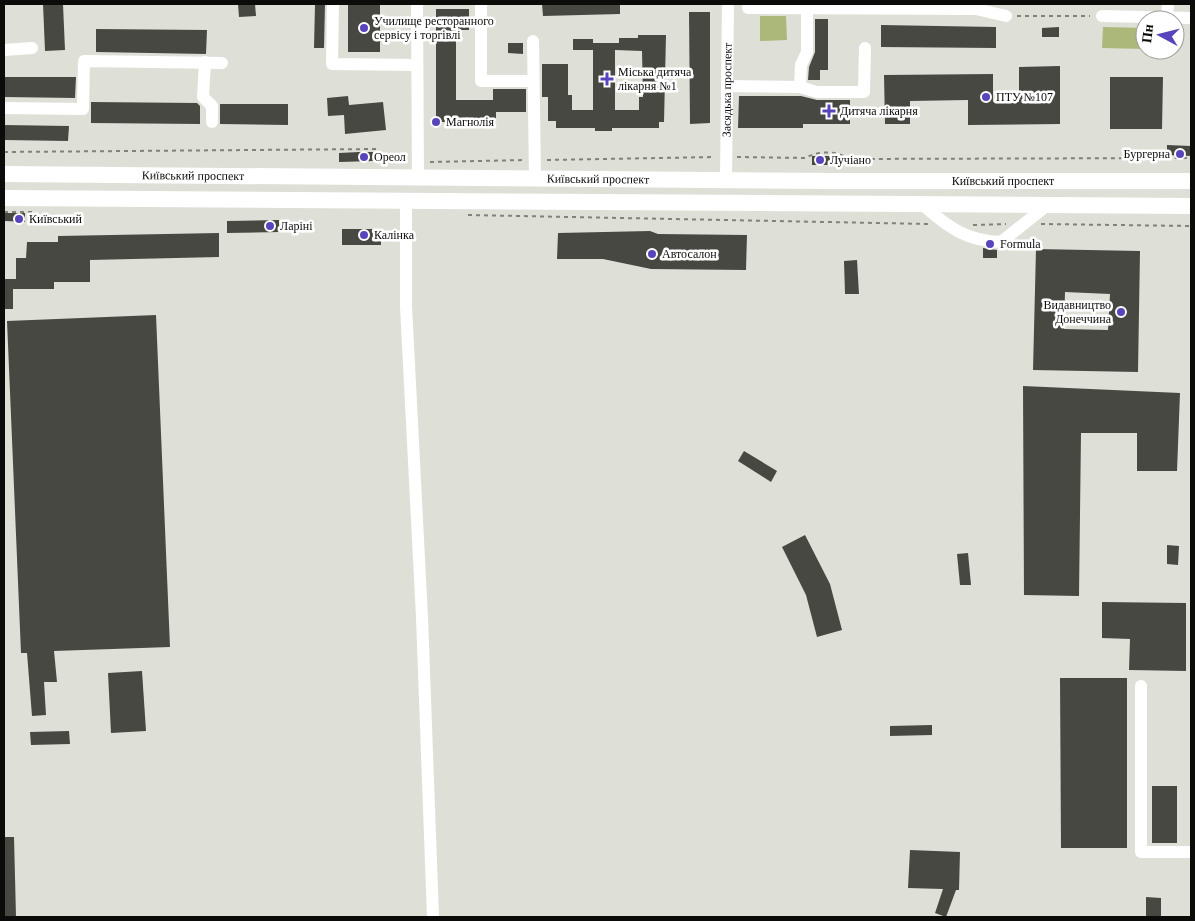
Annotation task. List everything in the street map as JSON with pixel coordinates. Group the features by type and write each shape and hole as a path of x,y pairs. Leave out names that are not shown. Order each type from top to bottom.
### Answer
{"main road":[{"name":"Київський проспект","path":"4,174 1191,181"},
{"path":"387,177 397,180 400,185 400,192 395,198 387,201"},
{"path":"452,178 440,186 440,192 455,208"},
{"name":"Київський проспект","path":"4,198 406,201 455,208 1191,206"}],"street":[{"path":"333,4 332,64 417,65"},
{"path":"417,4 418,177"},
{"path":"481,4 481,81 534,80"},
{"name":"Засядька проспект","path":"726,178 728,4"},
{"path":"800,87 801,65 807,52 810,6"},
{"path":"748,8 810,6 976,7 1006,16"},
{"path":"1102,16 1135,17"},
{"path":"533,41 535,178"},
{"path":"4,50 32,48"},
{"path":"728,86 800,87 817,92 864,92 865,48"},
{"path":"4,108 83,109 84,61 222,63"},
{"path":"205,62 204,97 212,106 212,122"},
{"path":"406,201 406,306 422,616 433,917"},
{"path":"924,206 945,225 979,242 1001,242 1045,207"},
{"path":"1141,686 1141,852 1191,852"}],"path":[{"path":"1006,16 1102,16"},
{"path":"4,152 376,149 379,161 392,161"},
{"path":"430,162 727,157 806,158 814,153 841,153 850,159 1191,158"},
{"path":"455,208 945,225 1191,226"}],"green space":[{"path":"760,16 786,16 787,40 760,41"},
{"path":"1103,27 1135,28 1135,49 1102,48"}],"building":[{"path":"43,4 63,4 65,50 45,51"},
{"path":"238,4 255,4 256,16 239,17"},
{"path":"315,4 325,4 324,48 314,48"},
{"name":"Училище ресторанного сервісу і торгівлі","path":"348,4 380,4 380,52 348,52"},
{"path":"542,4 620,4 620,14 543,16"},
{"path":"436,9 469,9 469,30 456,30 456,100 493,100 493,89 526,89 526,112 496,112 496,122 436,122"},
{"path":"689,12 710,12 710,123 690,124"},
{"path":"815,19 828,19 828,70 820,70 820,80 808,80 809,67 815,52"},
{"path":"881,25 996,27 996,48 881,47"},
{"path":"1059,27 1059,37 1042,37 1042,28"},
{"path":"96,29 207,30 206,54 96,52"},
{"path":"638,35 666,35 664,122 659,122 659,128 612,128 612,131 595,131 595,128 556,128 556,121 548,121 548,97 542,97 542,64 568,64 568,95 572,95 572,110 593,110 593,43 619,43 619,38 638,38","holes":["615,50 642,51 643,97 639,97 639,110 615,110"]},
{"path":"573,39 593,39 593,50 573,50"},
{"path":"508,43 523,43 523,54 508,53"},
{"path":"1060,66 1060,124 968,125 968,100 910,101 910,124 885,124 884,75 993,74 993,102 1019,102 1019,67"},
{"path":"4,77 76,77 75,98 4,97"},
{"path":"1110,77 1163,77 1162,129 1110,129"},
{"path":"348,96 349,105 383,102 386,130 345,134 344,115 328,116 327,98"},
{"path":"739,96 801,96 817,100 850,100 850,124 803,124 803,128 738,128"},
{"path":"91,102 197,103 200,106 200,124 91,123"},
{"path":"220,104 288,104 288,125 220,124"},
{"path":"4,125 69,126 68,141 4,140"},
{"path":"1167,145 1191,146 1191,156 1167,155"},
{"path":"373,152 373,161 339,162 339,153"},
{"path":"812,156 843,156 843,165 812,165"},
{"path":"5,213 25,213 25,222 5,221"},
{"path":"279,220 279,232 227,233 227,221"},
{"path":"342,229 381,229 381,245 342,245"},
{"name":"Автосалон","path":"650,231 658,234 747,235 746,270 651,269 603,259 557,259 558,233"},
{"path":"219,233 219,257 90,260 90,282 54,282 54,289 13,289 13,309 4,309 4,279 16,279 16,258 26,258 27,242 58,242 58,236"},
{"path":"983,248 997,250 997,258 983,258"},
{"path":"1036,249 1140,251 1138,372 1033,370","holes":["1065,292 1110,294 1108,330 1064,329"]},
{"path":"857,260 859,294 845,294 844,261"},
{"path":"156,315 170,647 54,651 57,682 44,682 46,715 32,716 27,653 21,653 7,321"},
{"path":"1023,386 1180,393 1177,471 1137,471 1137,433 1081,433 1079,596 1024,595"},
{"path":"744,451 777,471 771,482 738,461"},
{"path":"805,535 830,584 842,630 817,637 806,595 782,547"},
{"path":"1167,545 1179,546 1178,565 1167,564"},
{"path":"968,553 971,585 960,585 957,554"},
{"path":"1102,602 1186,603 1186,671 1129,670 1130,639 1102,638"},
{"path":"142,671 146,731 111,733 108,673"},
{"path":"1060,678 1127,678 1127,848 1061,848"},
{"path":"932,725 932,735 890,736 890,726"},
{"path":"69,731 70,744 31,745 30,732"},
{"path":"1152,786 1177,786 1177,843 1152,843"},
{"path":"4,837 14,837 16,917 4,917"},
{"path":"910,850 960,852 959,890 956,890 946,917 935,913 943,889 908,888"},
{"path":"1146,897 1161,898 1161,917 1146,917"}],"place":[{"name":"Училище ресторанного сервісу і торгівлі","path":"364,28"},
{"name":"Міська дитяча лікарня №1","path":"607,79"},
{"name":"ПТУ №107","path":"986,97"},
{"name":"Дитяча лікарня","path":"829,111"},
{"name":"Магнолія","path":"436,122"},
{"name":"Бургерна","path":"1180,154"},
{"name":"Ореол","path":"364,157"},
{"name":"Лучіано","path":"820,160"},
{"name":"Київський","path":"19,219"},
{"name":"Ларіні","path":"270,226"},
{"name":"Калінка","path":"364,235"},
{"name":"Formula","path":"990,244"},
{"name":"Автосалон","path":"652,254"},
{"name":"Видавництво Донеччина","path":"1121,312"}]}
